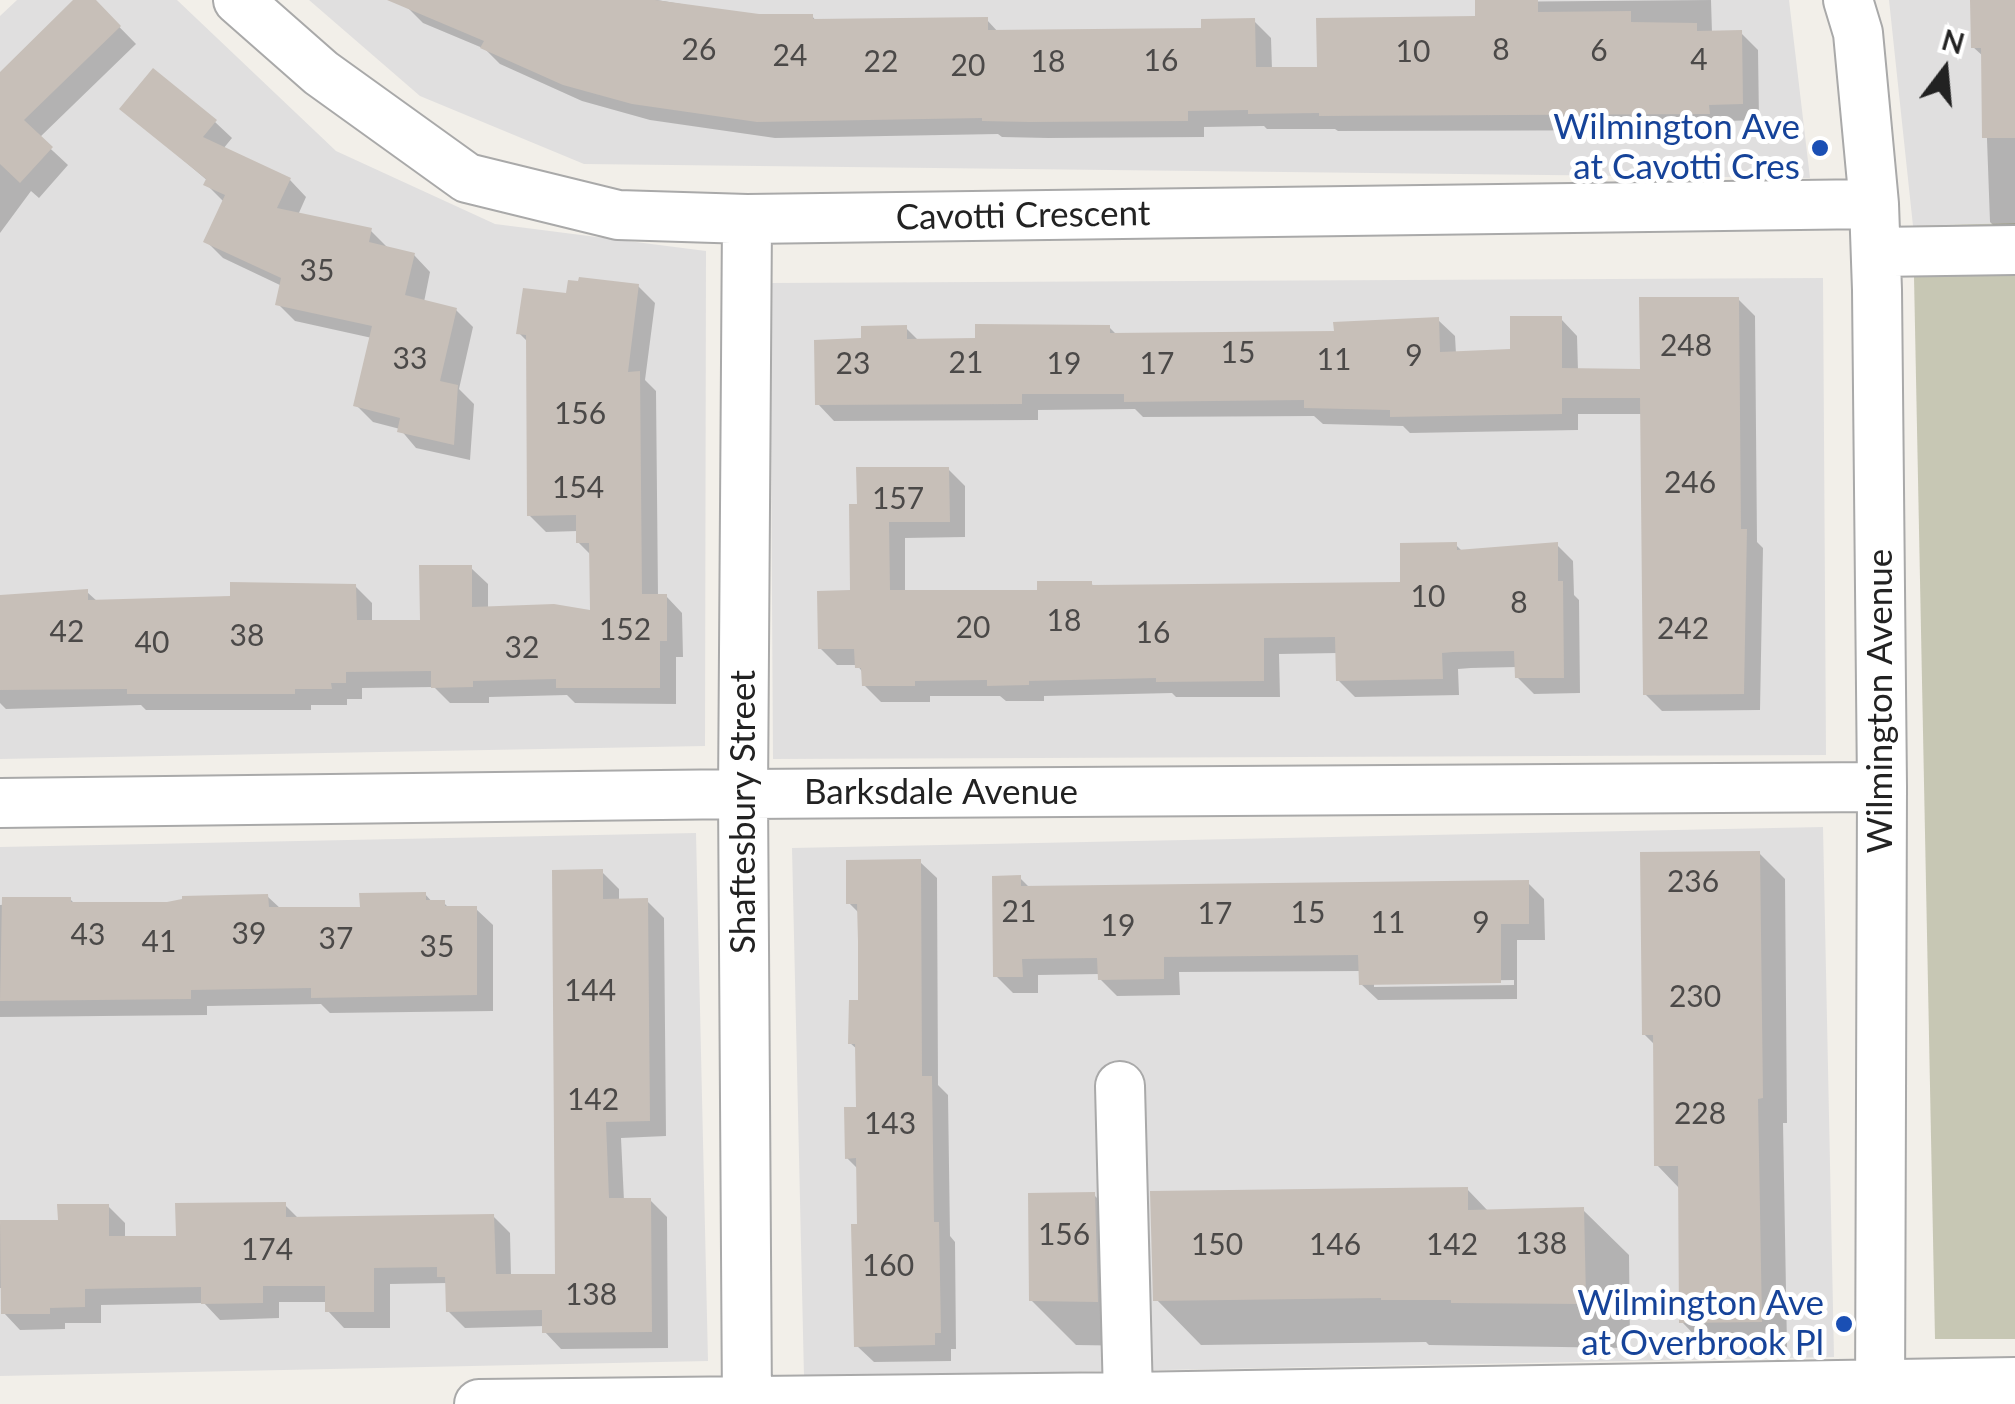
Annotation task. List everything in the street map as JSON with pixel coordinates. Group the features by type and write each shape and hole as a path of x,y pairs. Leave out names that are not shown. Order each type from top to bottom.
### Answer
{"street":[{"name":"Cavotti Crescent","path":"238,0 321,73 467,178 618,215 747,219 1874,204"},
{"name":"Wilmington Avenue","path":"1848,0 1858,32 1876,252 1882,787 1880,1394"},
{"name":"Shaftesbury Street","path":"747,219 743,794 747,1403"},
{"path":"1876,252 2015,250"},
{"name":"Barksdale Avenue","path":"0,803 1882,787"},
{"path":"1120,1086 1128,1398"},
{"path":"479,1404 1880,1394 2015,1382"}],"shaded area":[{"path":"17,0 177,0 336,151 495,224 706,251 705,746 0,759 0,16"},
{"path":"309,0 1789,0 1810,178 584,164 420,96"},
{"path":"1889,0 2015,0 2015,223 1913,226"},
{"path":"2015,223 2015,1339 1935,1339 1913,226"},
{"path":"1823,278 1826,755 773,759 770,283"},
{"path":"1823,827 1834,1357 804,1377 792,848"},
{"path":"696,833 708,1361 0,1376 0,847"}],"building":[{"path":"73,0 96,0 121,26 24,120 53,147 20,183 0,164 0,72"},
{"path":"387,0 655,0 759,14 813,14 813,19 988,17 988,30 1201,28 1201,19 1255,18 1256,67 1317,67 1316,18 1475,16 1475,0 1538,0 1538,12 1631,11 1631,22 1697,23 1697,31 1742,30 1743,104 1709,105 1710,114 1319,116 1248,114 1248,110 1188,111 1188,121 1029,122 982,118 757,122 632,104 563,85 480,48 484,41"},
{"path":"1970,0 2015,0 2015,138 1982,138 1981,48 1971,48"},
{"path":"153,68 217,120 203,137 291,178 277,208 372,228 369,242 415,253 405,295 457,308 440,381 458,385 454,445 397,432 400,418 353,406 372,326 275,305 281,278 203,242 225,195 203,185 206,179 119,109"},
{"path":"579,277 639,284 628,372 640,371 642,594 667,594 667,641 660,641 660,688 556,688 556,679 473,681 473,687 431,688 431,671 346,672 346,683 331,683 332,689 295,689 295,694 0,690 0,595 88,589 88,600 230,596 230,582 356,584 357,620 420,620 419,565 472,565 472,607 554,604 590,610 589,543 576,543 576,515 527,516 526,335 516,334 523,288 566,293 568,280 578,281"},
{"path":"1639,297 1739,297 1741,529 1747,529 1744,694 1643,695 1640,398 1562,398 1562,414 1390,417 1390,410 1304,408 1304,400 1124,402 1124,394 1022,394 1022,404 815,405 814,340 861,338 861,326 907,325 907,339 975,338 975,324 1110,325 1110,333 1334,331 1333,322 1439,317 1440,352 1510,349 1510,316 1562,316 1562,368 1640,369"},
{"path":"856,467 949,467 950,522 889,522 890,590 1037,590 1037,581 1092,581 1092,585 1400,582 1400,543 1457,542 1457,550 1558,542 1558,581 1563,581 1564,678 1515,678 1514,651 1442,653 1443,679 1336,681 1335,637 1264,638 1264,681 1156,682 1156,678 1029,681 1029,685 987,686 987,680 862,686 861,668 855,668 854,649 818,649 817,591 850,590 849,504 857,504"},
{"path":"1760,851 1763,1098 1758,1099 1762,1322 1679,1323 1678,1166 1654,1166 1653,1035 1642,1035 1640,852"},
{"path":"921,859 922,1076 932,1076 934,1222 939,1222 941,1333 935,1333 935,1345 854,1347 851,1224 857,1224 856,1158 845,1159 844,1107 856,1107 855,1044 848,1044 849,1000 858,1000 858,941 857,904 846,904 846,860"},
{"path":"603,869 603,899 648,898 650,1121 606,1122 609,1198 651,1198 652,1332 542,1333 542,1310 446,1312 445,1277 437,1277 437,1267 374,1268 374,1312 325,1312 325,1286 263,1286 263,1303 201,1304 201,1287 85,1289 85,1307 50,1308 50,1314 1,1314 0,1220 58,1220 57,1204 109,1204 109,1236 176,1236 175,1203 286,1202 286,1217 494,1214 496,1274 555,1274 552,870"},
{"path":"1021,875 1021,886 1529,880 1529,924 1501,924 1501,983 1359,985 1358,955 1164,957 1164,979 1098,980 1097,958 1022,959 1023,977 993,977 992,876"},
{"path":"426,892 426,900 445,900 445,906 477,906 477,995 311,998 311,988 191,990 191,999 0,1001 2,897 167,902 182,896 268,894 269,907 360,907 359,893"},
{"path":"1468,1187 1468,1210 1584,1207 1583,1304 1381,1298 1153,1301 1150,1191"},
{"path":"1095,1192 1098,1302 1029,1301 1028,1193"}],"place":[{"name":"Wilmington Ave at Cavotti Cres","path":"1820,148"},
{"name":"Wilmington Ave at Overbrook Pl","path":"1844,1324"}]}
